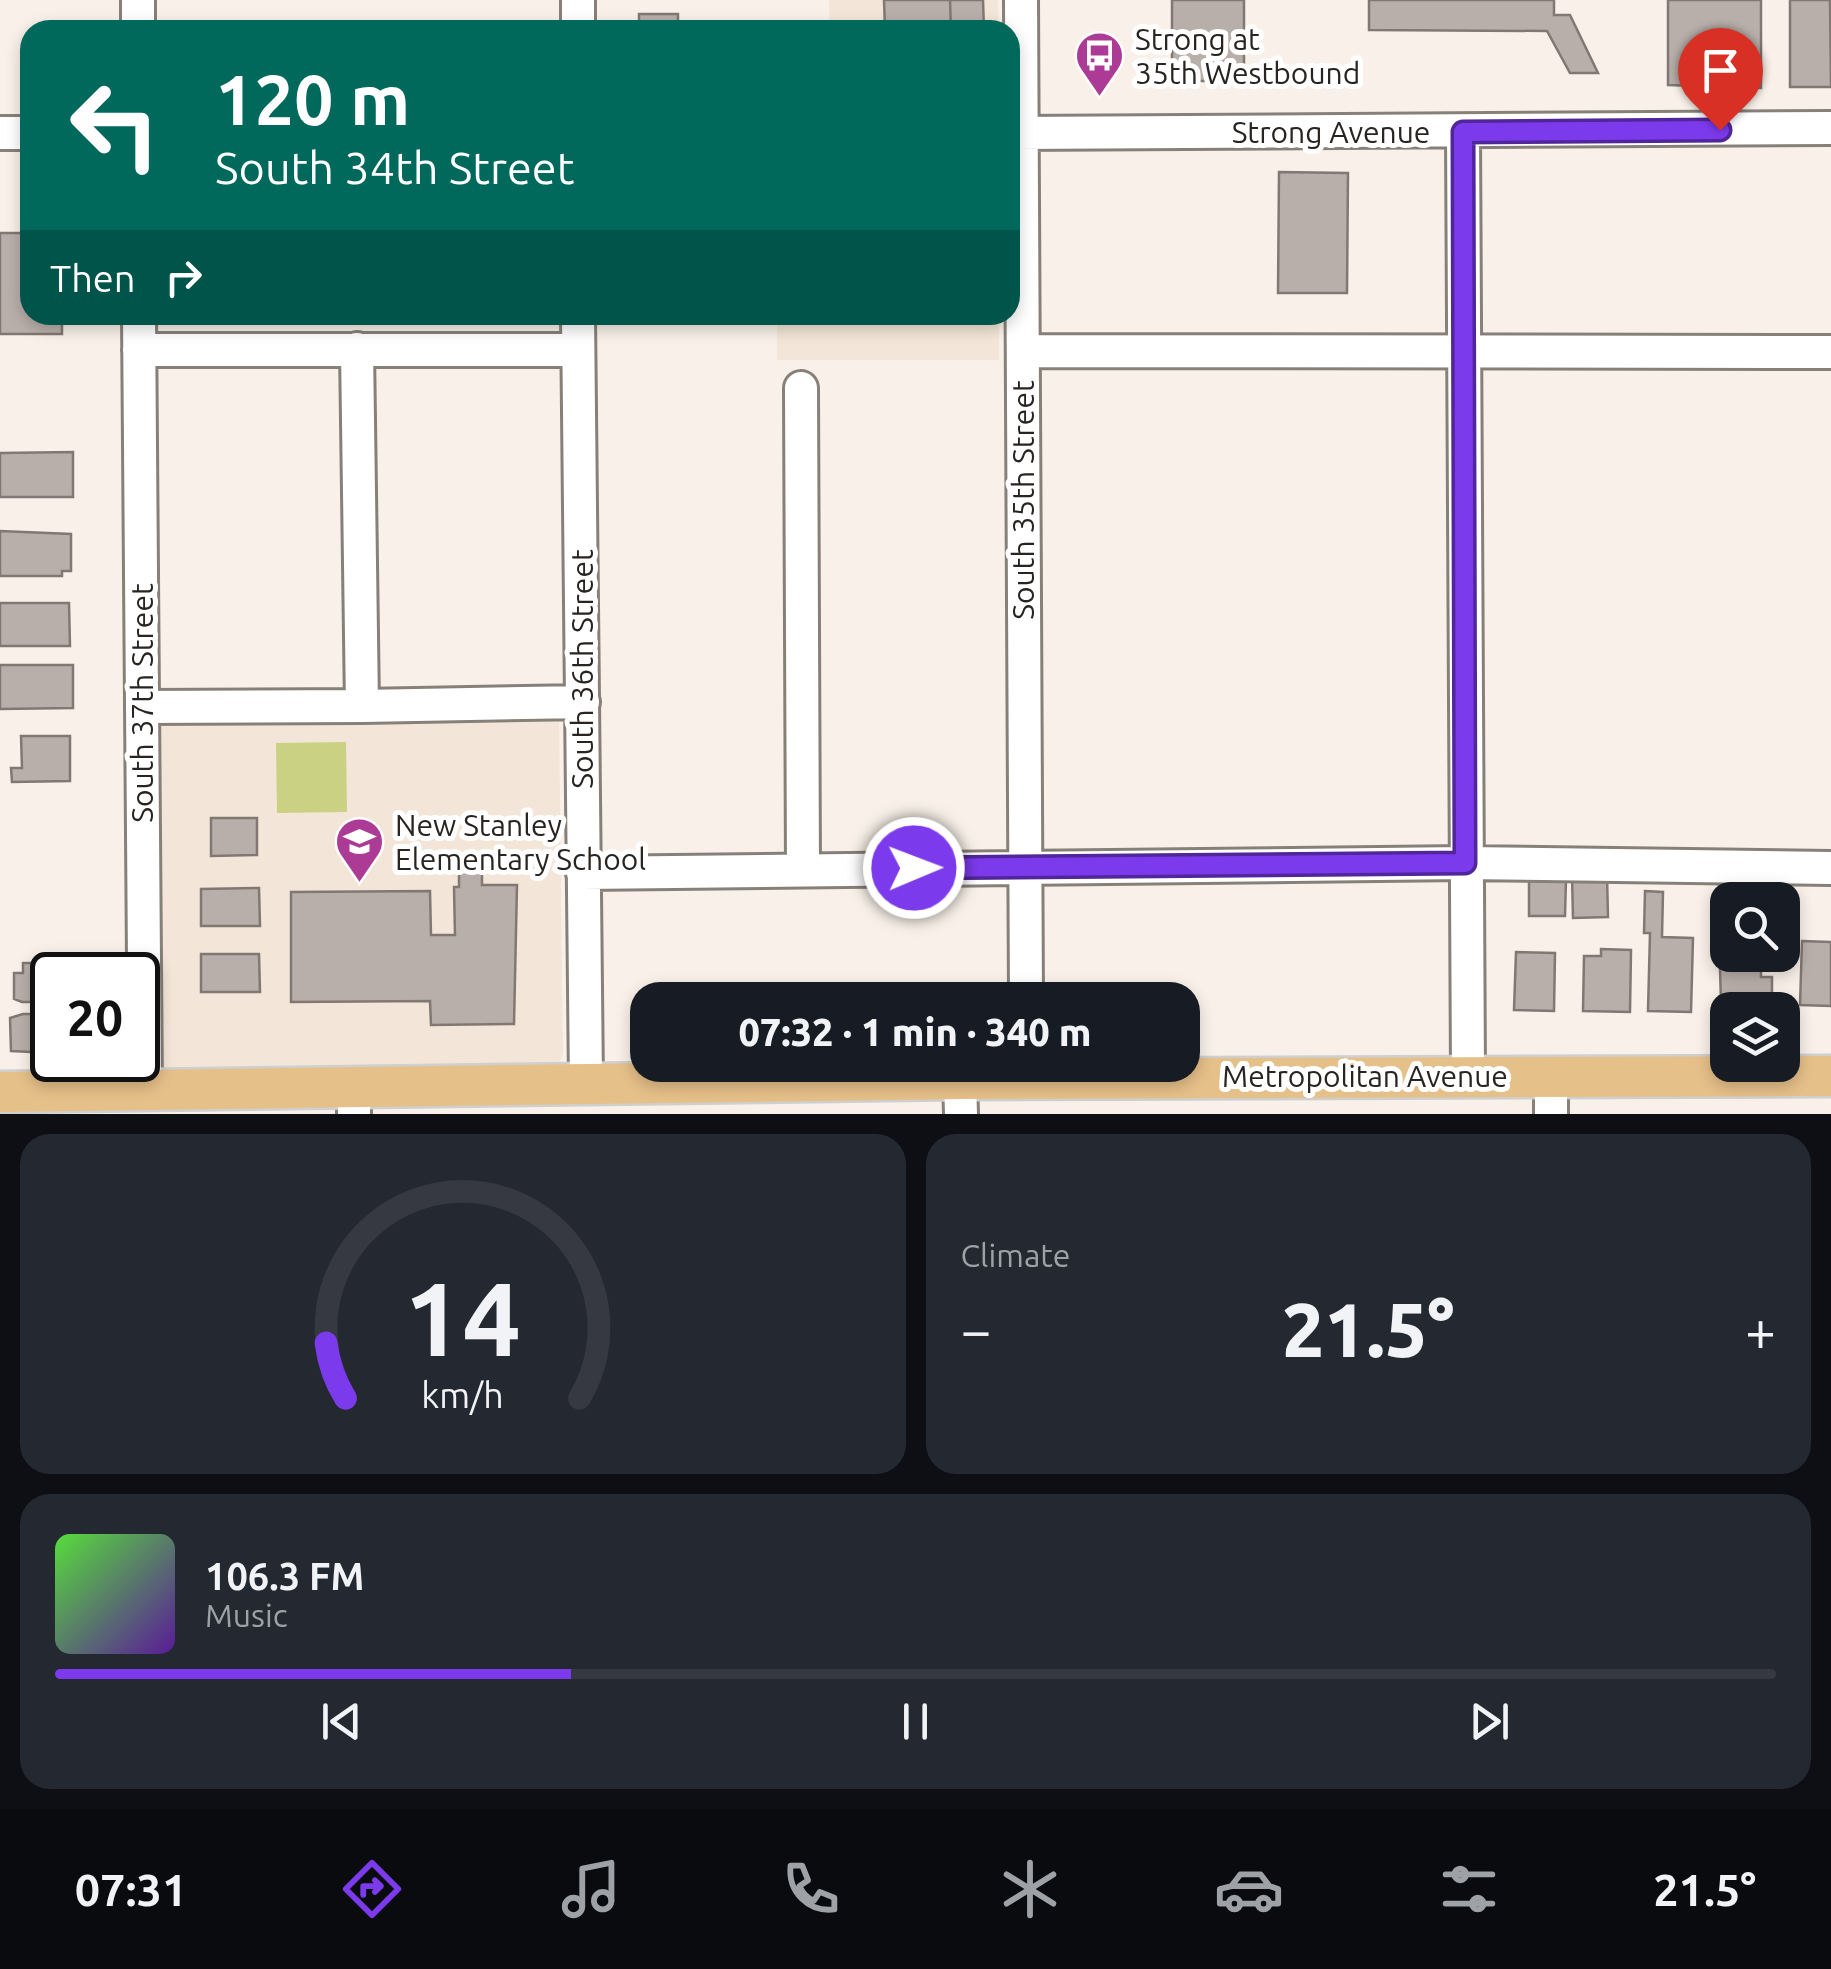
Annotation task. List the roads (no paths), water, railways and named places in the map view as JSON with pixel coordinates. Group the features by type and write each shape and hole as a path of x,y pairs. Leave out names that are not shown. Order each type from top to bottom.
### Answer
{"main road":[{"name":"Metropolitan Avenue","path":"1200,1073 1468,1075 1551,1094 1831,1076"},
{"name":"Metropolitan Avenue","path":"0,1092 144,1091 354,1101 586,1084 961,1096 1000,1082"}],"street":[{"name":"Strong Avenue","path":"1020,133 1831,128"},
{"path":"1463,132 1468,1075"},
{"name":"South 35th Street","path":"1020,269 1026,982"},
{"name":"South 37th Street","path":"139,325 144,1091"},
{"name":"South 36th Street","path":"578,325 586,1084"},
{"path":"357,349 362,706"},
{"path":"139,350 578,350"},
{"path":"1023,350 1831,352"},
{"path":"801,388 803,870"},
{"path":"142,706 583,702"},
{"path":"583,873 1465,863 1831,868"}],"place":[{"name":"Strong at 35th Westbound","path":"1100,98"},
{"name":"New Stanley Elementary School","path":"360,884"}]}
